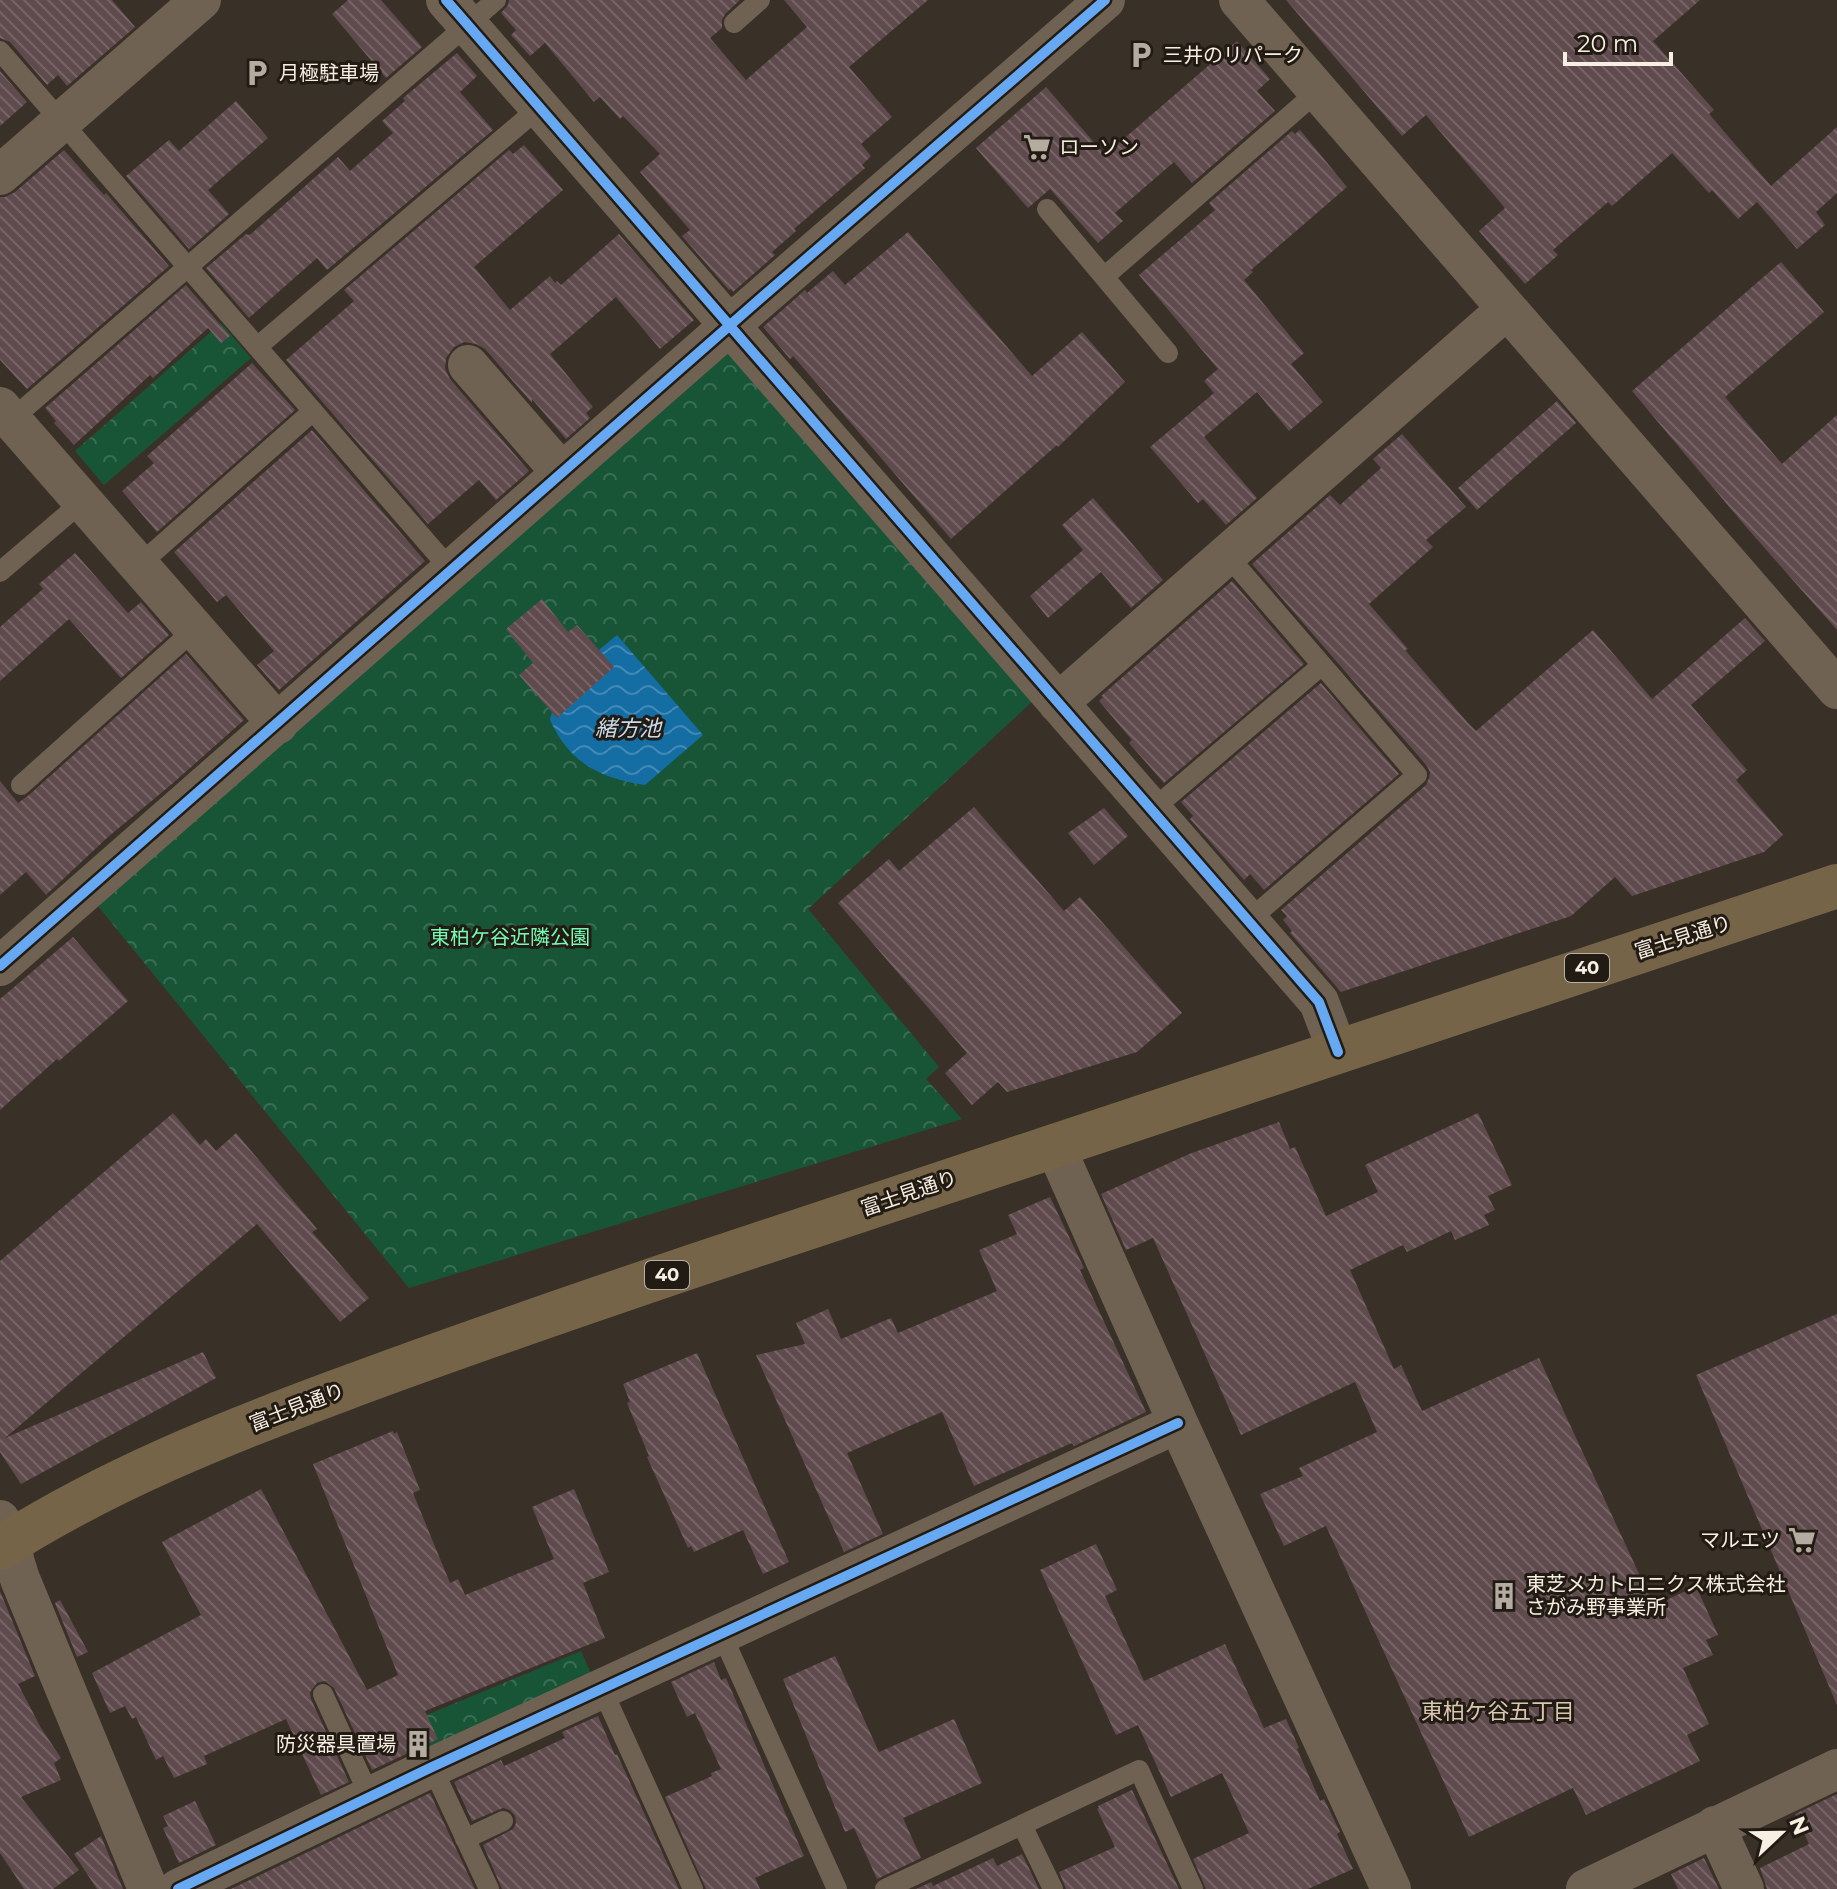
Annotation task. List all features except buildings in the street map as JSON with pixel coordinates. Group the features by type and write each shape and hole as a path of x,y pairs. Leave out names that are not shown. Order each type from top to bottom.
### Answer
{"main road":[{"name":"富士見通り","path":"4,1536 120,1481 268,1417 454,1348 1054,1144 1837,886"}],"street":[{"path":"0,175 201,0"},
{"path":"0,966 1105,0"},
{"path":"1239,0 1837,689"},
{"path":"470,8 540,107 1319,1002 1338,1052"},
{"path":"1058,703 1507,309"},
{"path":"468,365 562,473"},
{"path":"3,412 278,724"},
{"path":"1054,1144 1391,1889"},
{"path":"178,1889 432,1767 1178,1423"},
{"path":"4,1536 148,1889"},
{"path":"1586,1889 1837,1769"},
{"path":"1715,1826 1744,1889"}],"lane":[{"path":"734,23 760,0"},
{"path":"3,412 187,266 470,8"},
{"path":"0,51 451,570"},
{"path":"1104,277 1318,91"},
{"path":"257,347 540,107"},
{"path":"1047,209 1168,353"},
{"path":"139,565 313,411"},
{"path":"0,572 83,501"},
{"path":"1227,555 1417,775 1248,921"},
{"path":"21,785 195,629"},
{"path":"1152,810 1322,665"},
{"path":"722,1635 837,1889"},
{"path":"602,1689 693,1889"},
{"path":"323,1694 370,1797"},
{"path":"432,1767 489,1889"},
{"path":"885,1889 1139,1770 1193,1889"},
{"path":"465,1839 503,1821"},
{"path":"1022,1825 1053,1889"}],"green space":[{"path":"221,323 251,358 104,485 75,451"},
{"name":"東柏ケ谷近隣公園","path":"731,349 1035,699 808,909 939,1067 926,1079 962,1119 409,1288 93,900"},
{"path":"581,1651 595,1683 412,1766 395,1728"}],"water":[{"name":"緒方池","path":"617,635 703,735 645,785 614,778 588,766 567,747 550,720 552,712 557,717 613,667 599,650"}],"cycle path":[{"path":"446,0 1319,1002 1338,1052"},
{"path":"0,966 1105,0"},
{"path":"178,1889 432,1767 1178,1423"}],"place":[{"name":"三井のリパーク","path":"1141,55"},
{"name":"月極駐車場","path":"257,73"},
{"name":"ローソン","path":"1037,147"},
{"name":"マルエツ","path":"1802,1540"},
{"name":"東芝メカトロニクス株式会社 さがみ野事業所","path":"1504,1596"},
{"name":"防災器具置場","path":"418,1744"}],"district":[{"name":"東柏ケ谷五丁目","path":"1498,1711"}]}
